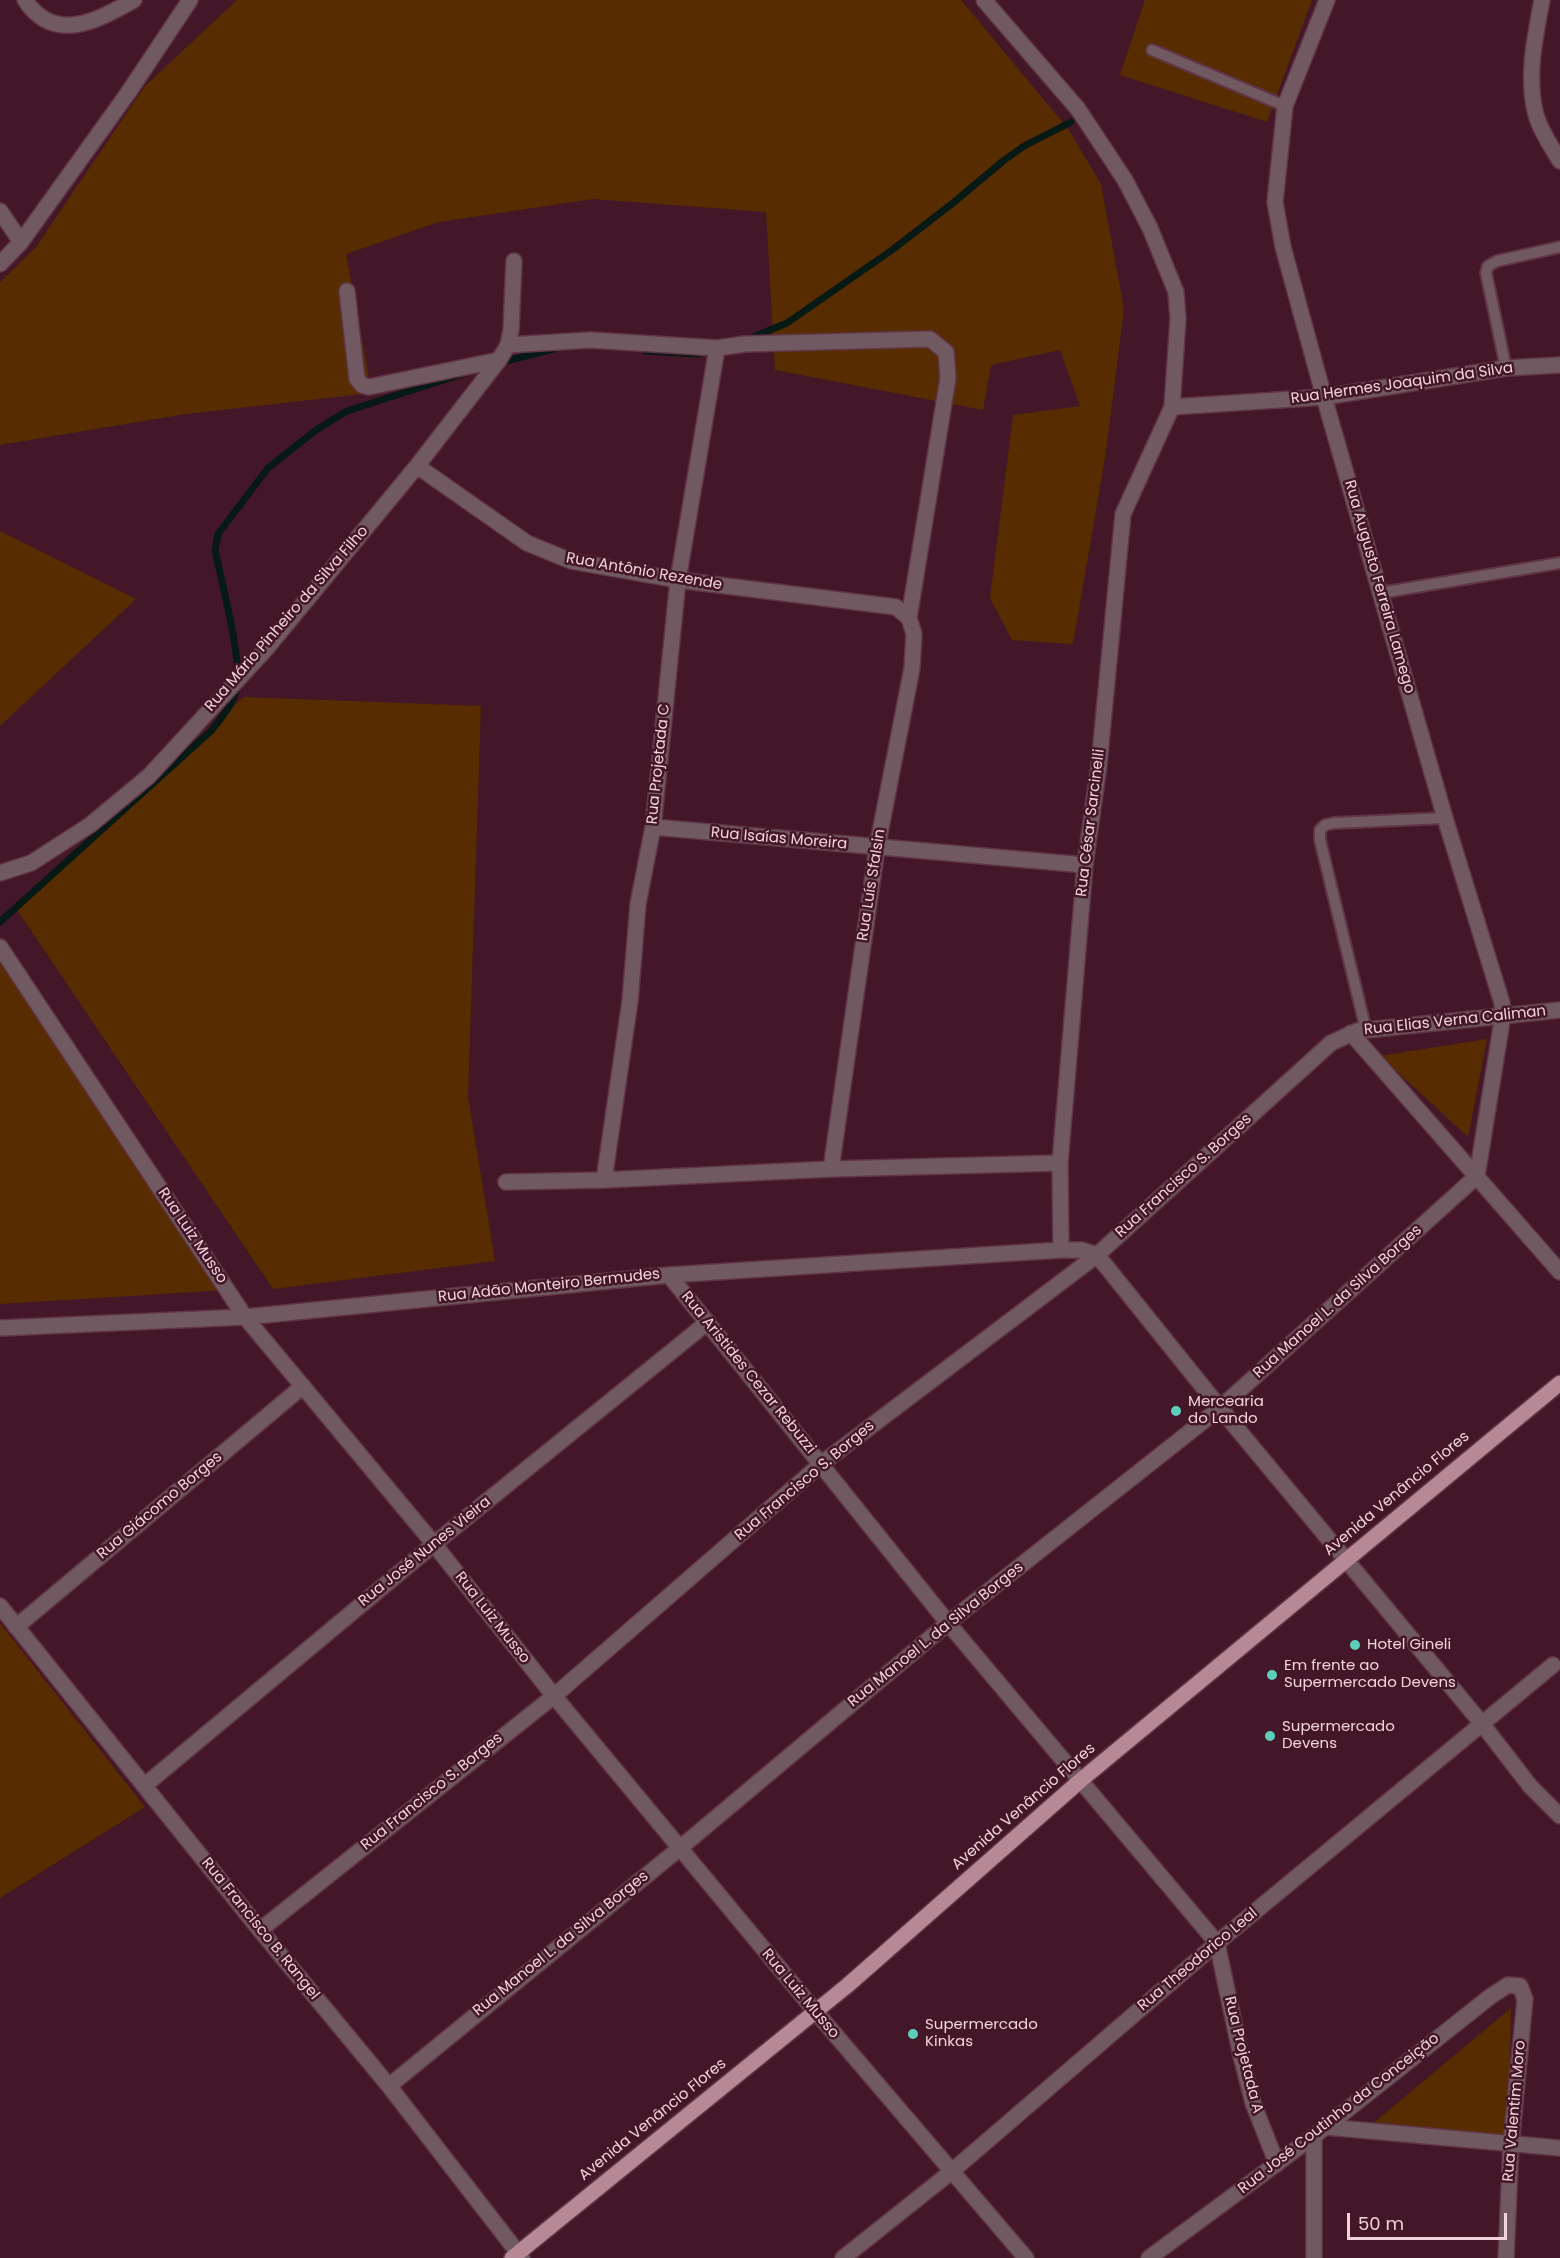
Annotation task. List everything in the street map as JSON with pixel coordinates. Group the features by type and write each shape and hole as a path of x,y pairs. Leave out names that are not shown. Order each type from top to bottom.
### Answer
{"main road":[{"name":"Avenida Venâncio Flores","path":"517,2256 848,1985 1081,1780 1560,1383"}],"street":[{"path":"26,0 43,18 55,24 78,25 93,22 134,0"},
{"path":"0,264 21,242 190,0"},
{"path":"984,0 1078,110 1125,180 1150,228 1176,292 1178,330 1172,408"},
{"name":"Rua Augusto Ferreira Lamego","path":"1327,0 1285,106 1275,202 1283,247 1324,397 1445,818 1502,1003 1503,1015 1477,1176"},
{"path":"1542,0 1532,62 1533,90 1536,115 1560,161"},
{"path":"0,211 21,242"},
{"path":"508,345 511,330 514,261"},
{"path":"347,291 357,379 362,385 369,387 499,360"},
{"name":"Rua Luís Sfalsin","path":"508,345 590,340 717,348 745,344 930,339 946,352 948,378 909,618 914,634 912,668 877,848 831,1169"},
{"name":"Rua Mário Pinheiro da Silva Filho","path":"0,873 31,863 90,825 149,776 266,649 417,466 499,360 508,345"},
{"name":"Rua Projetada C","path":"604,1180 630,1001 638,904 653,827 678,580 717,348"},
{"name":"Rua Hermes Joaquim da Silva","path":"1172,408 1324,397 1506,368 1560,365"},
{"name":"Rua César Sarcinelli","path":"1061,1250 1060,1163 1084,865 1099,765 1123,514 1172,408"},
{"name":"Rua Antônio Rezende","path":"417,466 527,543 548,554 571,561 678,580 896,607 909,618"},
{"name":"Rua Isaías Moreira","path":"653,827 1084,865"},
{"name":"Rua Luiz Musso","path":"0,947 245,1317 434,1544 554,1696 814,2011 1026,2258"},
{"name":"Rua Elias Verna Caliman","path":"1358,1031 1560,1010"},
{"path":"1358,1031 1477,1176 1560,1272"},
{"name":"Rua Francisco S. Borges","path":"260,1930 554,1696 821,1464 1097,1254 1331,1043 1358,1031"},
{"path":"506,1182 604,1180 831,1169 1060,1163"},
{"name":"Rua Manoel L. da Silva Borges","path":"388,2086 680,1848 948,1623 1220,1408 1477,1176"},
{"name":"Rua Adão Monteiro Bermudes","path":"0,1328 245,1317 669,1275 1061,1250 1082,1250 1097,1254"},
{"path":"1097,1254 1220,1408 1483,1725 1530,1786 1560,1816"},
{"name":"Rua Aristides Cezar Rebuzzi","path":"669,1275 948,1623 1217,1943"},
{"name":"Rua José Nunes Vieira","path":"144,1786 434,1544 708,1322"},
{"name":"Rua Giácomo Borges","path":"16,1627 303,1386"},
{"name":"Rua Francisco B. Rangel","path":"0,1606 388,2086 517,2256"},
{"name":"Rua Theodorico Leal","path":"843,2258 951,2172 1217,1943 1553,1665"},
{"name":"Rua Projetada A","path":"1217,1943 1253,2103 1277,2164"},
{"name":"Rua José Coutinho da Conceição","path":"1149,2258 1320,2132 1491,1996 1509,1985 1520,1986 1525,1999"},
{"name":"Rua Valentim Moro","path":"1506,2258 1511,2144 1525,1999"},
{"path":"1314,2258 1320,2132 1560,2148"}],"lane":[{"path":"1152,50 1285,106"},
{"path":"1506,368 1486,273 1488,266 1497,261 1560,248"},
{"path":"1380,593 1560,563"},
{"path":"1358,1031 1320,840 1320,830 1325,825 1334,824 1445,818"}],"shaded area":[{"path":"237,0 961,0 1069,130 1101,184 1124,309 1105,458 1073,644 1012,640 990,598 1013,415 1080,406 1060,350 991,365 983,410 775,370 766,212 593,199 439,222 346,254 372,393 186,414 0,445 0,282 36,247 145,86"},
{"path":"1145,0 1312,0 1267,122 1120,75"},
{"path":"0,531 136,599 0,726"},
{"path":"244,697 481,706 468,1097 495,1261 273,1289 15,907"},
{"path":"0,955 228,1290 0,1304"},
{"path":"1487,1039 1468,1137 1380,1056"},
{"path":"0,1623 145,1807 0,1898"},
{"path":"1511,2008 1508,2135 1371,2125"}],"waterway":[{"path":"746,340 787,323 892,250 1024,146 1071,122"},
{"path":"498,363 554,349"},
{"path":"646,351 698,354"},
{"path":"0,922 212,730 229,707 236,691 237,662 231,622 215,550 218,534 268,468 316,430 347,411 462,374"}],"place":[{"name":"Mercearia do Lando","path":"1176,1411"},
{"name":"Hotel Gineli","path":"1355,1645"},
{"name":"Em frente ao Supermercado Devens","path":"1272,1675"},
{"name":"Supermercado Devens","path":"1270,1736"},
{"name":"Supermercado Kinkas","path":"913,2034"}]}
